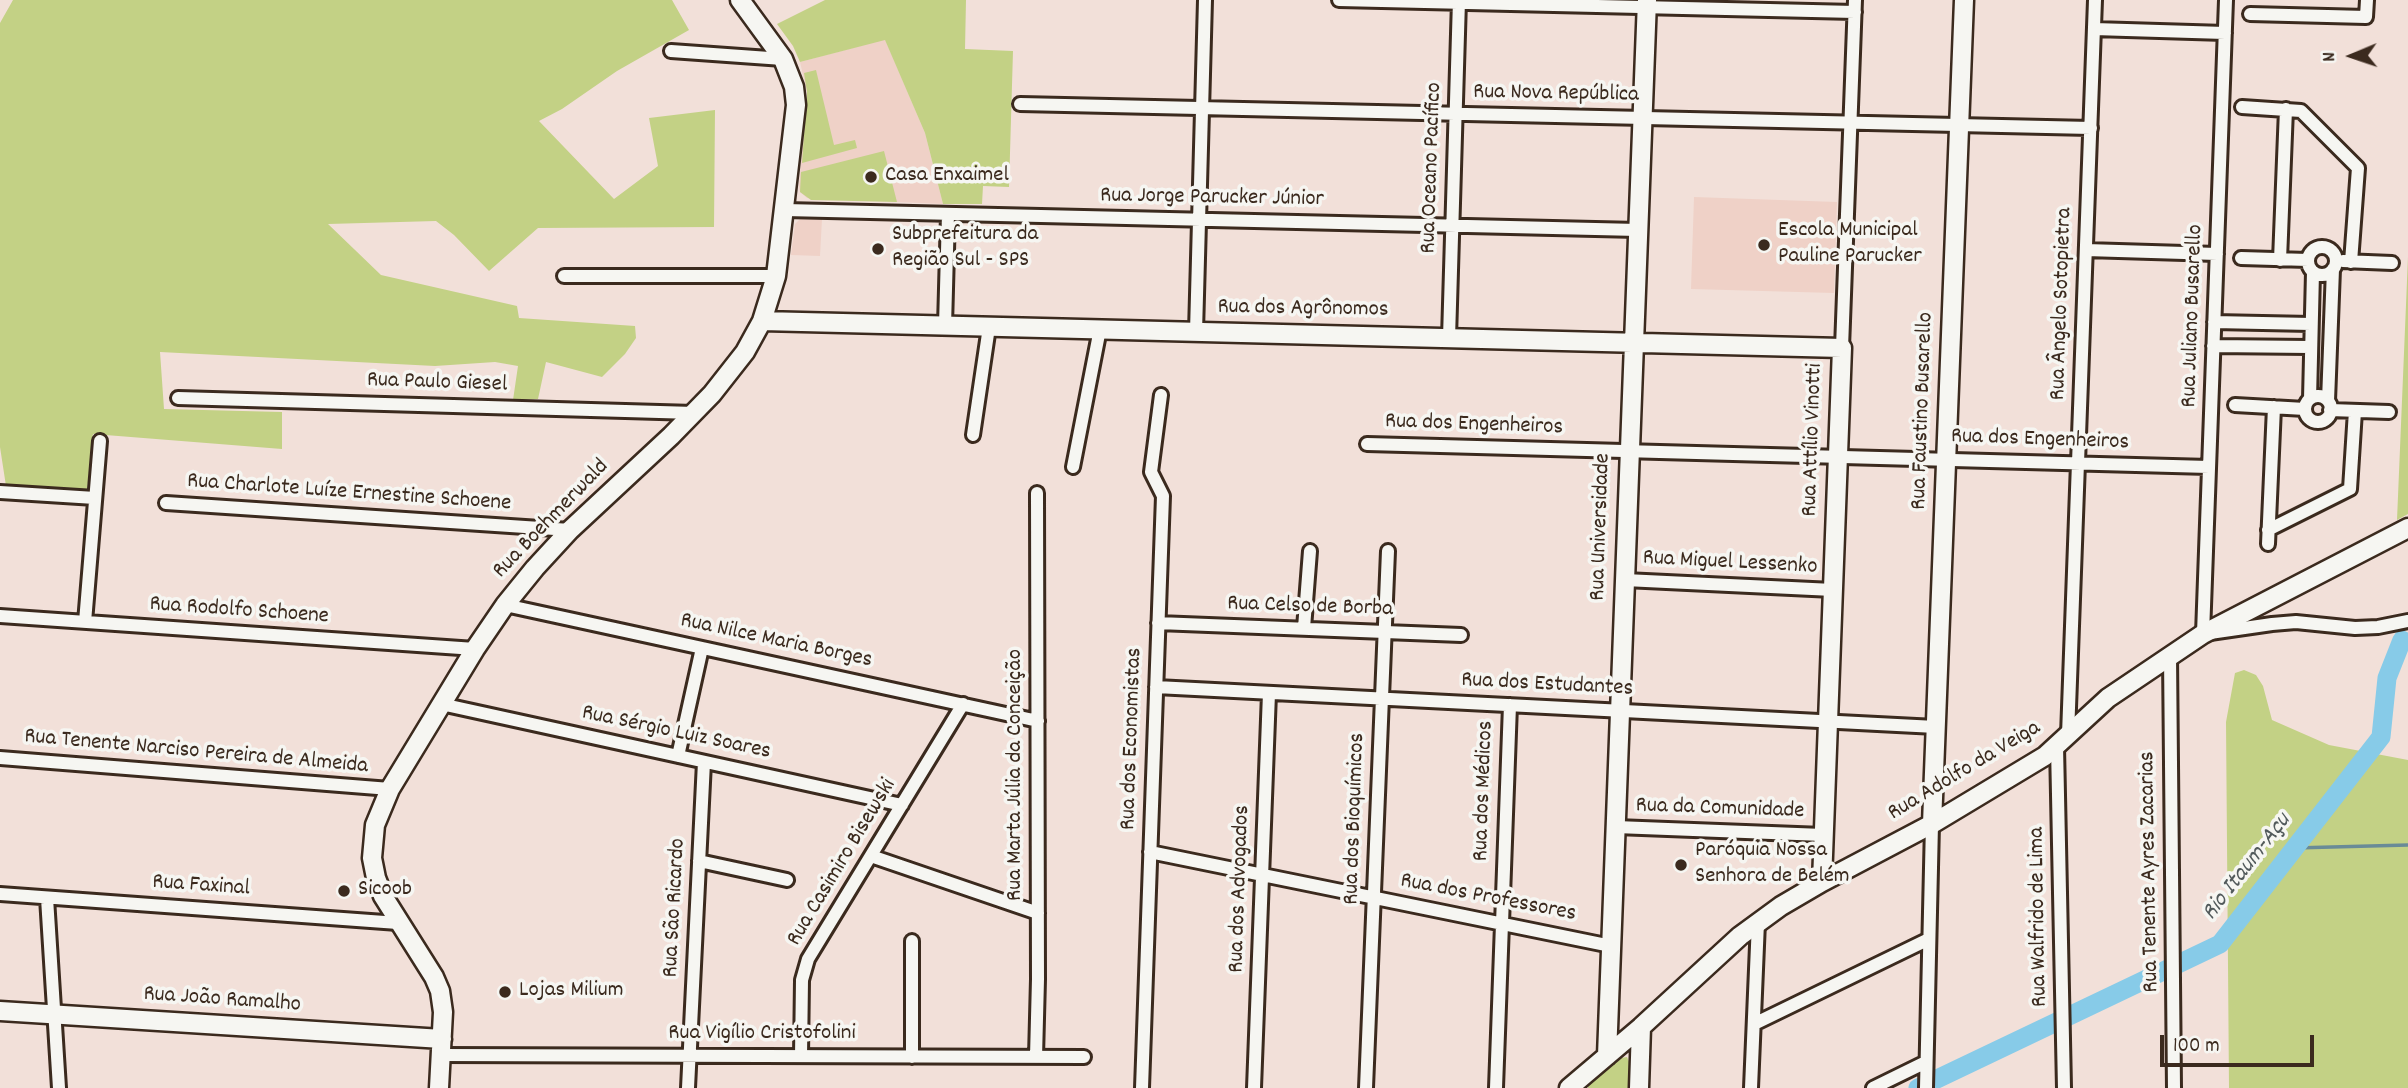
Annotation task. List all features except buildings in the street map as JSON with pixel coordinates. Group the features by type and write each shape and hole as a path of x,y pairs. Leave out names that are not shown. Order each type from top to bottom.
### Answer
{"street":[{"name":"Rua Boehmerwald","path":"439,1088 443,1012 440,991 434,977 383,897 372,858 375,825 390,789 475,649 505,605 570,530 694,413 730,373 762,321 776,276 796,105 794,87 783,59 740,0"},
{"path":"1196,332 1205,0"},
{"path":"1339,0 1855,6"},
{"name":"Rua Faustino Busarello","path":"1932,824 1964,0"},
{"name":"Rua Ângelo Sotopietra","path":"2063,741 2078,463 2095,0"},
{"name":"Rua Juliano Busarello","path":"2203,634 2226,0"},
{"path":"2250,13 2366,17 2367,0"},
{"name":"Rua Oceano Pacífico","path":"1449,338 1459,1"},
{"name":"Rua Universidade","path":"1607,1056 1646,3"},
{"name":"Rua Attílio Vinotti","path":"1822,882 1855,6"},
{"path":"2094,29 2225,33"},
{"path":"671,51 783,59"},
{"name":"Rua Nova República","path":"1020,104 2091,128"},
{"path":"2242,107 2301,111 2358,168 2351,262"},
{"path":"2280,260 2286,109"},
{"name":"Rua Jorge Parucker Júnior","path":"785,210 1638,230"},
{"path":"945,326 948,214"},
{"path":"2322,246 2334,253 2334,265 2329,405 2327,418 2320,422 2307,418 2311,324 2310,266 2314,249 2322,246"},
{"path":"2086,250 2217,254"},
{"path":"2241,258 2280,260 2310,266 2322,275 2334,265 2351,262 2392,263"},
{"path":"564,276 776,276"},
{"name":"Rua dos Agrônomos","path":"762,321 1842,348"},
{"path":"2214,322 2311,324"},
{"path":"973,435 989,327"},
{"path":"1073,467 1100,330"},
{"path":"2213,346 2310,347"},
{"name":"Rua dos Economistas","path":"1142,1088 1163,496 1151,472 1161,395"},
{"path":"2235,405 2274,407 2307,404 2320,396 2329,405 2355,411 2389,412"},
{"name":"Rua Paulo Giesel","path":"178,398 694,413"},
{"path":"2268,544 2274,407"},
{"path":"2268,530 2350,489 2355,411"},
{"path":"85,622 100,441"},
{"name":"Rua dos Engenheiros","path":"1367,444 2209,467"},
{"path":"0,492 95,498"},
{"name":"Rua Marta Júlia da Conceição","path":"1036,1057 1037,493"},
{"name":"Rua Charlote Luíze Ernestine Schoene","path":"166,503 570,530"},
{"name":"Rua Adolfo da Veiga","path":"1569,1088 1758,922 1822,882 1932,824 2063,741 2108,698 2203,634 2408,528"},
{"path":"1304,628 1310,551"},
{"name":"Rua dos Bioquímicos","path":"1366,1088 1388,551"},
{"name":"Rua Miguel Lessenko","path":"1625,580 1833,590"},
{"name":"Rua Nilce Maria Borges","path":"505,605 1038,720"},
{"name":"Rua Rodolfo Schoene","path":"0,616 475,649"},
{"path":"2203,634 2296,622 2356,628 2408,621"},
{"name":"Rua Celso de Borba","path":"1158,622 1461,635"},
{"path":"678,756 702,648"},
{"name":"Rua Tenente Ayres Zacarias","path":"2170,655 2174,1088"},
{"name":"Rua dos Estudantes","path":"1156,687 1936,727"},
{"name":"Rua dos Advogados","path":"1254,1088 1269,692"},
{"name":"Rua Casimiro Bisewski","path":"801,1056 802,980 805,966 963,704"},
{"name":"Rua Sérgio Luiz Soares","path":"441,705 902,805"},
{"name":"Rua dos Médicos","path":"1496,1088 1510,705"},
{"name":"Rua Walfrido de Lima","path":"2063,741 2064,1088"},
{"name":"Rua Tenente Narciso Pereira de Almeida","path":"0,758 390,789"},
{"name":"Rua São Ricardo","path":"688,1088 704,762"},
{"path":"1873,1088 1926,1075 1932,824"},
{"name":"Rua da Comunidade","path":"1616,827 1824,835"},
{"name":"Rua dos Professores","path":"1150,852 1611,946"},
{"path":"871,856 1038,913"},
{"path":"699,861 787,880"},
{"name":"Rua Faxinal","path":"0,894 398,923"},
{"path":"47,898 59,1088"},
{"path":"1751,1088 1758,922"},
{"path":"1754,1024 1929,939"},
{"path":"912,941 912,1057"},
{"name":"Rua João Ramalho","path":"0,1011 441,1047"},
{"path":"1639,1088 1641,1027"},
{"name":"Rua Vigílio Cristofolini","path":"441,1047 690,1056 1084,1057"}],"shaded area":[{"path":"885,39 925,133 943,204 807,198 800,192 799,186 807,92 800,62"},
{"name":"Escola Municipal Pauline Parucker","path":"1694,197 1837,202 1834,293 1691,289"},
{"path":"801,218 822,219 820,256 791,255 795,224"}],"green space":[{"path":"13,0 672,0 689,30 617,71 562,109 539,121 614,199 658,166 649,118 715,110 714,227 538,228 489,271 454,235 436,221 328,224 381,275 517,306 519,318 635,326 636,338 625,354 602,377 546,362 538,399 513,400 518,366 495,362 435,366 160,352 164,409 282,412 282,449 93,434 87,492 6,486 0,447 0,23"},
{"path":"825,0 966,0 965,49 1013,51 1009,187 983,186 982,204 943,204 925,133 885,40 800,62 793,46 777,24"},
{"path":"816,70 834,145 855,140 857,148 802,163 807,92 804,73"},
{"path":"884,151 897,202 811,200 800,192 801,172"},
{"path":"2408,257 2408,514 2397,520"},
{"path":"2244,670 2256,675 2263,686 2272,720 2329,745 2408,760 2408,1088 2229,1088 2226,722 2235,673"},
{"path":"1627,1057 1630,1064 1630,1088 1588,1088 1588,1085 1621,1058"}],"waterway":[{"name":"Rio Itaum-Açu","path":"1918,1088 2220,944 2381,737 2387,678 2402,640"},
{"path":"2294,848 2408,845"}],"place":[{"name":"Casa Enxaimel","path":"871,177"},
{"name":"Escola Municipal Pauline Parucker","path":"1764,245"},
{"name":"Subprefeitura da Região Sul - SPS","path":"878,249"},
{"name":"Paróquia Nossa Senhora de Belém","path":"1681,865"},
{"name":"Sicoob","path":"344,891"},
{"name":"Lojas Milium","path":"505,992"}]}
